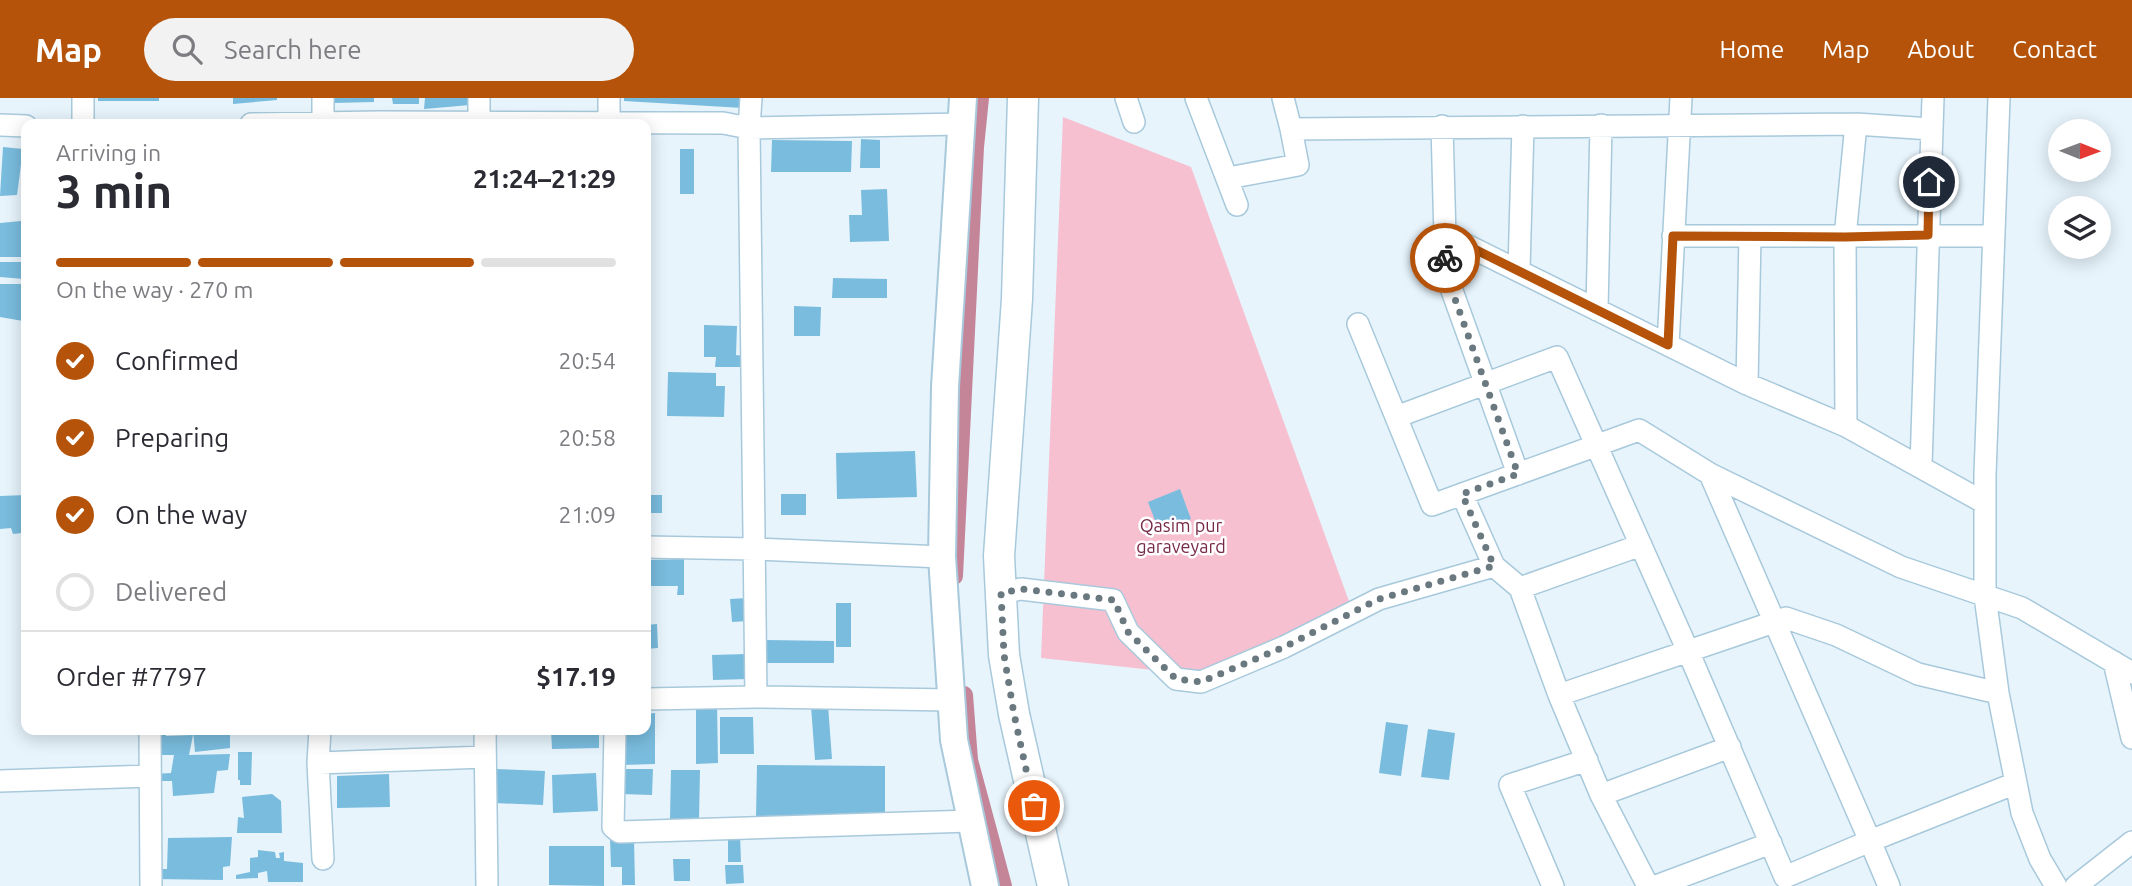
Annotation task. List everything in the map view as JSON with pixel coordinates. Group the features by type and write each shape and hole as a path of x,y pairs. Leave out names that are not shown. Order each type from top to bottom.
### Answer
{"main road":[{"path":"1023,98 1017,299 999,556 1004,655 1014,714 1053,886"}],"street":[{"path":"83,98 83,119"},
{"path":"323,98 323,119"},
{"path":"479,98 479,119"},
{"path":"609,98 609,119"},
{"path":"751,98 749,128 756,697"},
{"path":"1126,98 1134,122"},
{"path":"1196,98 1237,205"},
{"path":"1228,178 1298,164 1283,98"},
{"path":"1668,345 1681,98"},
{"path":"1921,466 1933,98"},
{"path":"1999,98 1985,503 1985,596 1998,693 2022,813 2040,859 2056,886"},
{"path":"651,124 723,123 749,128 963,111 945,387 942,556 954,740 985,886"},
{"path":"1291,128 1856,124 1931,129"},
{"path":"1846,426 1845,237 1856,124"},
{"path":"0,125 21,126"},
{"path":"1597,310 1601,125"},
{"path":"1442,126 1446,274 1518,474"},
{"path":"1519,271 1523,126"},
{"path":"1444,234 1747,384 1846,426 1985,503"},
{"path":"1673,236 1994,236"},
{"path":"1747,384 1750,236"},
{"path":"1358,324 1432,505 1639,430 1710,474 1901,567 2022,608 2123,668 2132,738"},
{"path":"1396,417 1557,357 1788,881 1870,841 2017,783"},
{"path":"1710,474 1889,886"},
{"path":"1462,494 1494,566 1520,588 1559,695 1601,795 1648,886"},
{"path":"1520,588 1641,545"},
{"path":"651,547 942,556"},
{"path":"1001,593 1021,589 1114,600 1128,632 1176,679 1201,682 1284,647 1379,599 1494,566"},
{"path":"1559,695 1786,618 1836,635 1918,674 1998,693"},
{"path":"651,699 756,697 951,700"},
{"path":"150,735 151,886"},
{"path":"320,735 318,763 323,859"},
{"path":"485,735 487,886"},
{"path":"615,735 613,827 619,832 971,821"},
{"path":"1601,795 1730,747"},
{"path":"318,763 485,757"},
{"path":"1553,886 1510,785 1587,760"},
{"path":"0,781 150,776"},
{"path":"2076,886 2132,842"},
{"path":"1656,886 1771,843"}],"green space":[{"name":"Qasim pur garaveyard","path":"1063,117 1191,167 1350,604 1219,677 1041,658"}],"building":[{"path":"98,98 159,98 159,101 98,101"},
{"path":"233,98 277,98 277,100 233,104"},
{"path":"333,98 374,98 374,102 333,103"},
{"path":"392,98 419,98 419,104 393,104"},
{"path":"425,98 468,98 470,105 424,109"},
{"path":"624,98 743,98 743,108 624,101"},
{"path":"861,139 880,140 880,168 860,168"},
{"path":"772,140 852,141 851,172 771,172"},
{"path":"3,147 21,149 17,195 0,196"},
{"path":"680,149 694,149 694,194 680,194"},
{"path":"887,189 889,241 850,242 849,215 862,215 861,190"},
{"path":"21,221 21,257 0,257 0,223"},
{"path":"0,262 21,262 21,279 0,277"},
{"path":"833,278 887,279 887,298 832,298"},
{"path":"0,284 21,284 21,321 0,317"},
{"path":"794,306 821,307 820,336 794,336"},
{"path":"704,325 737,326 736,355 744,356 744,367 715,367 716,357 704,357"},
{"path":"668,372 716,373 716,386 725,386 724,417 667,416"},
{"path":"915,451 917,497 837,499 836,453"},
{"path":"1180,489 1191,519 1159,531 1148,502"},
{"path":"781,494 806,494 806,515 781,515"},
{"path":"21,495 21,533 13,534 11,528 0,529 0,496"},
{"path":"651,495 662,495 662,513 651,513"},
{"path":"684,559 684,595 677,595 678,586 651,586 651,560"},
{"path":"748,598 748,621 732,622 730,599"},
{"path":"836,603 851,603 851,647 836,647"},
{"path":"657,624 658,648 651,649 651,625"},
{"path":"765,640 834,641 834,663 765,663"},
{"path":"747,654 748,679 713,680 712,655"},
{"path":"696,703 717,703 718,763 696,764"},
{"path":"828,705 832,759 815,760 811,706"},
{"path":"651,713 655,713 655,764 622,765 622,735 651,735"},
{"path":"720,717 753,717 754,754 720,754"},
{"path":"1386,722 1408,725 1401,776 1379,773"},
{"path":"1428,729 1455,733 1449,780 1421,777"},
{"path":"155,735 193,735 189,755 230,754 228,770 217,771 214,793 173,796 172,781 153,781 153,774 171,773 174,755 159,755"},
{"path":"193,735 230,735 230,748 195,752"},
{"path":"551,735 599,735 599,748 552,749"},
{"path":"238,752 252,752 251,785 240,785 238,780"},
{"path":"757,765 885,766 885,817 756,817"},
{"path":"495,769 545,771 543,805 494,803"},
{"path":"621,769 653,769 652,795 621,794"},
{"path":"671,770 700,770 699,820 670,820"},
{"path":"596,773 598,811 553,813 552,775"},
{"path":"389,774 390,807 337,808 337,776"},
{"path":"272,794 281,801 282,833 237,833 238,817 244,818 242,797"},
{"path":"728,834 740,834 741,862 728,862"},
{"path":"232,837 230,866 223,867 223,880 154,879 154,869 167,869 168,838"},
{"path":"610,838 634,838 635,885 622,885 622,867 611,867"},
{"path":"549,846 604,846 604,886 549,885"},
{"path":"258,850 275,852 276,858 280,858 279,853 284,852 284,861 303,863 303,882 268,882 267,871 258,873 258,878 236,879 236,875 250,872 250,858 258,857"},
{"path":"673,859 690,859 690,881 674,881"},
{"path":"725,865 743,865 744,883 726,884"}],"waterway":[{"path":"954,576 975,147 980,98"},
{"path":"964,695 969,760 1003,886"}],"way so far":[{"path":"1034,806 1004,655 1001,593 1021,589 1114,600 1128,632 1176,679 1201,682 1284,647 1379,599 1494,566 1462,494 1518,474 1446,274 1445,258"}],"route":[{"path":"1445,258 1444,234 1668,345 1673,236 1928,235 1929,182"}]}
